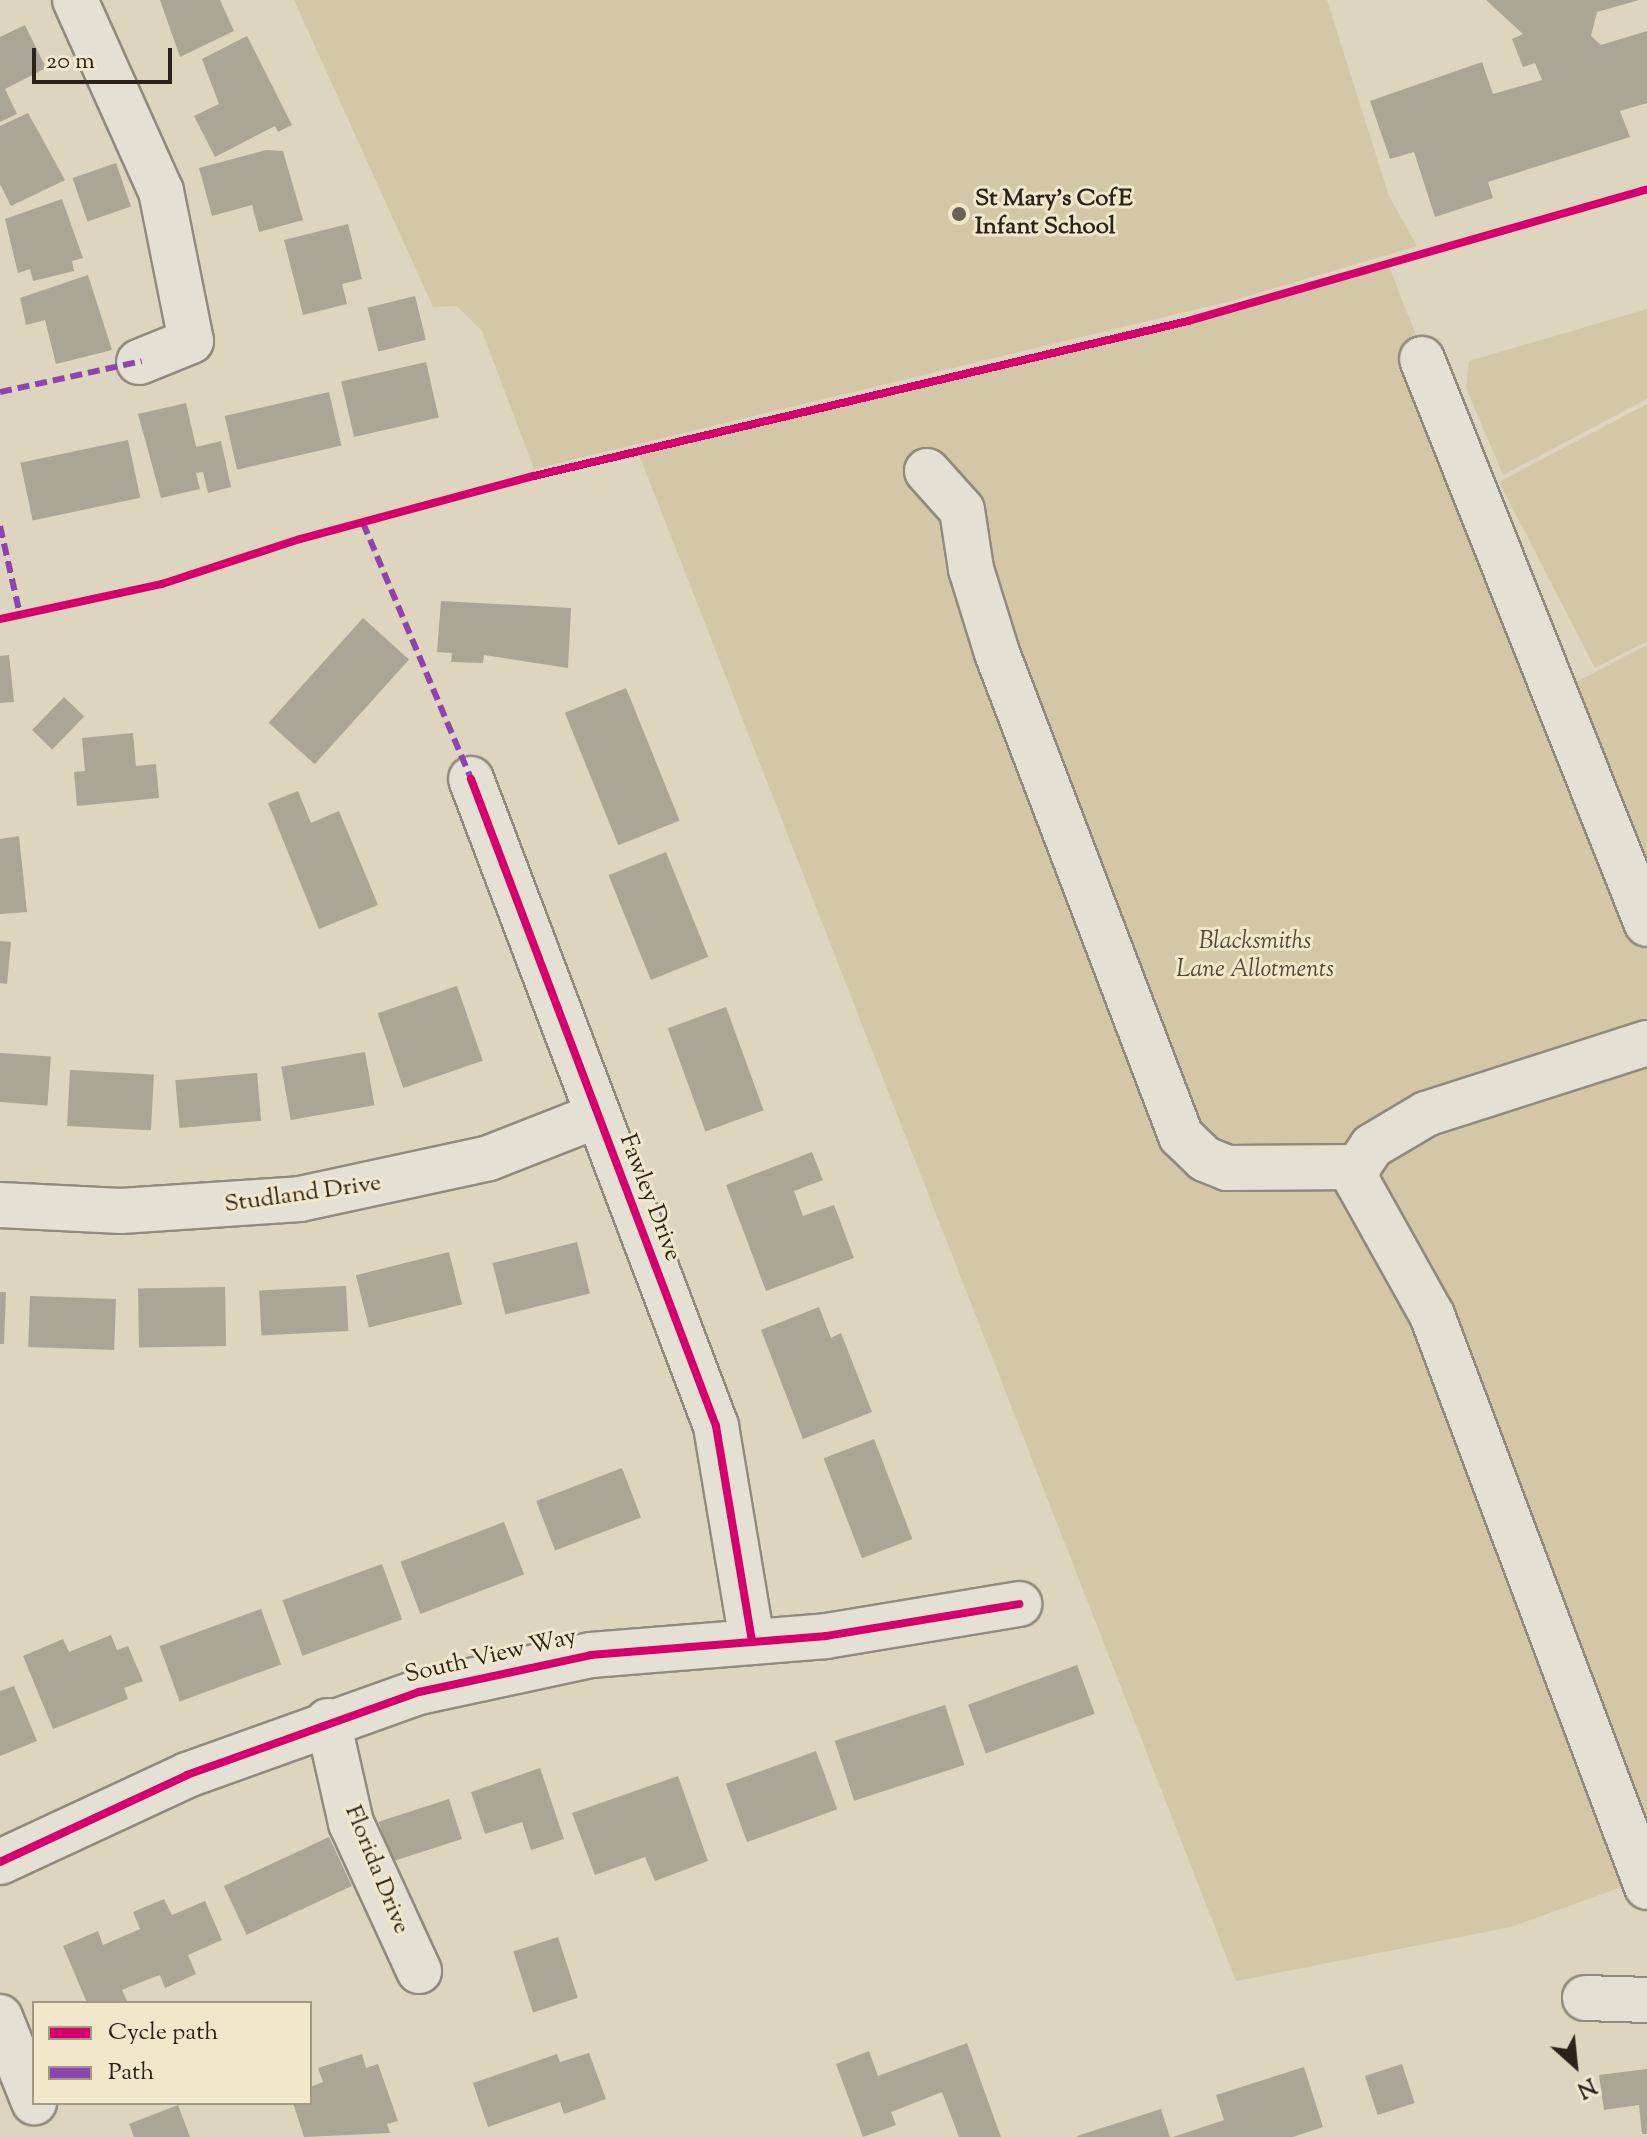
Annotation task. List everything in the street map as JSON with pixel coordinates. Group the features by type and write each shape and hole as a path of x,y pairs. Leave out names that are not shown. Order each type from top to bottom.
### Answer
{"street":[{"path":"75,0 161,191 191,341 139,362"},
{"path":"1422,359 1647,924"},
{"path":"927,471 962,510 971,569 997,653 1181,1136 1205,1159 1227,1168 1358,1167"},
{"name":"Fawley Drive","path":"471,779 596,1116 716,1426 752,1642"},
{"path":"1647,1043 1426,1114 1372,1146 1358,1167 1357,1181 1432,1315 1647,1887"},
{"name":"Studland Drive","path":"0,1205 121,1211 300,1199 489,1158 596,1116"},
{"name":"South View Way","path":"0,1862 187,1775 328,1721 512,1669 591,1655 752,1642 1019,1604"},
{"name":"Florida Drive","path":"328,1721 351,1823 419,1971"},
{"path":"1585,1998 1647,2000"},
{"path":"0,2017 32,2097"},
{"path":"35,2105 44,2137"}],"green space":[{"name":"St Mary's CofE Infant School","path":"294,0 1327,0 1389,196 1417,246 1231,301 534,469 482,331 457,306 433,307"},
{"name":"Blacksmiths Lane Allotments","path":"1388,264 1557,692 1647,645 1647,1887 1644,1879 1511,1927 1236,1981 638,452 1188,321"},
{"path":"1647,309 1647,399 1503,475 1466,388 1469,361"},
{"path":"1647,404 1647,641 1595,668 1499,482"}],"building":[{"path":"160,0 220,0 234,31 180,57"},
{"path":"1486,0 1639,0 1597,12 1591,36 1601,45 1647,31 1647,103 1620,111 1630,137 1488,182 1493,198 1435,217 1414,152 1390,159 1370,101 1482,62 1493,94 1542,80 1535,63 1523,67 1512,39 1523,34"},
{"path":"25,25 46,68 5,89 17,114 0,122 0,37"},
{"path":"247,36 292,125 278,132 275,126 215,157 194,116 219,104 202,59"},
{"path":"28,113 65,180 11,206 0,184 0,126"},
{"path":"266,150 283,151 303,220 259,232 252,205 212,216 199,168"},
{"path":"116,163 131,206 87,221 73,178"},
{"path":"62,199 83,258 72,261 74,271 33,281 30,269 18,273 5,219"},
{"path":"348,224 362,279 342,284 347,304 303,315 284,240"},
{"path":"88,275 112,350 56,364 45,320 26,325 20,298"},
{"path":"415,296 426,340 378,352 367,308"},
{"path":"426,362 439,418 354,437 341,382"},
{"path":"329,392 341,446 237,470 225,416"},
{"path":"186,403 196,447 221,441 231,487 208,493 203,472 196,473 200,489 161,498 138,414"},
{"path":"128,440 140,498 33,521 20,463"},
{"path":"441,601 571,608 568,668 484,655 483,663 451,662 452,653 437,652"},
{"path":"363,618 409,659 315,764 269,723"},
{"path":"9,655 14,702 0,703 0,656"},
{"path":"626,688 680,821 618,845 565,713"},
{"path":"64,697 84,716 52,750 32,730"},
{"path":"133,733 136,766 156,764 159,798 77,806 74,772 85,771 82,738"},
{"path":"298,791 311,823 339,811 378,905 319,929 268,803"},
{"path":"19,836 27,912 0,914 0,839"},
{"path":"666,852 708,957 651,980 609,875"},
{"path":"0,941 11,942 7,984 0,983"},
{"path":"457,986 483,1061 403,1088 378,1013"},
{"path":"726,1007 764,1110 705,1132 668,1028"},
{"path":"365,1052 374,1105 291,1120 281,1067"},
{"path":"0,1053 51,1057 47,1105 0,1102"},
{"path":"70,1070 154,1074 151,1130 67,1126"},
{"path":"257,1073 261,1121 179,1128 175,1080"},
{"path":"812,1152 823,1180 794,1191 803,1216 834,1205 854,1258 766,1291 726,1185"},
{"path":"577,1242 590,1293 505,1314 493,1263"},
{"path":"449,1252 462,1304 369,1328 356,1275"},
{"path":"346,1286 348,1331 261,1335 259,1291"},
{"path":"225,1287 226,1346 139,1348 138,1289"},
{"path":"0,1292 6,1292 4,1344 0,1344"},
{"path":"30,1296 116,1299 114,1350 28,1347"},
{"path":"819,1307 831,1338 841,1333 872,1412 803,1439 761,1330"},
{"path":"874,1439 912,1539 862,1558 824,1458"},
{"path":"622,1468 641,1517 555,1550 536,1501"},
{"path":"504,1522 524,1574 420,1614 400,1562"},
{"path":"382,1564 402,1619 303,1656 282,1600"},
{"path":"261,1609 281,1664 180,1701 160,1646"},
{"path":"111,1635 117,1650 128,1646 143,1681 124,1688 128,1699 53,1729 23,1656 63,1639 69,1652"},
{"path":"1077,1665 1095,1714 986,1754 968,1705"},
{"path":"14,1686 37,1741 0,1756 0,1691"},
{"path":"945,1705 964,1765 854,1801 835,1741"},
{"path":"816,1751 837,1809 747,1842 726,1784"},
{"path":"540,1768 564,1839 531,1850 522,1822 485,1834 471,1792"},
{"path":"678,1776 708,1861 655,1881 645,1857 595,1875 572,1813"},
{"path":"449,1799 462,1839 392,1862 379,1822"},
{"path":"329,1837 352,1886 247,1935 224,1886"},
{"path":"164,1899 172,1915 205,1901 222,1940 188,1955 196,1974 165,1988 160,1975 122,1990 127,2001 86,2001 63,1946 98,1931 103,1945 140,1929 133,1912"},
{"path":"558,1937 578,1998 533,2012 513,1952"},
{"path":"967,2043 1001,2137 959,2137 942,2092 891,2112 896,2125 863,2137 836,2064 869,2051 878,2076"},
{"path":"589,2053 606,2099 564,2114 560,2102 488,2127 473,2083 557,2054 560,2062"},
{"path":"362,2054 366,2068 378,2064 398,2121 387,2124 390,2133 304,2137 294,2105 312,2105 312,2086 323,2082 318,2068"},
{"path":"1402,2064 1415,2103 1378,2115 1365,2076"},
{"path":"1304,2067 1323,2127 1293,2137 1173,2137 1224,2120 1216,2095"},
{"path":"1647,2069 1647,2134 1642,2134 1639,2105 1604,2110 1599,2075"},
{"path":"178,2105 190,2137 134,2137 129,2124"},
{"path":"1161,2109 1170,2137 1077,2137 1077,2136"}],"marked path":[{"path":"0,392 142,361"},
{"path":"363,523 471,779"},
{"path":"0,526 20,615"}],"cycle path":[{"path":"0,619 162,584 300,539 534,476 1188,321 1647,189"},
{"path":"471,779 716,1426 752,1642"},
{"path":"0,1862 187,1775 419,1692 591,1655 826,1636 1019,1604"}],"place":[{"name":"St Mary's CofE Infant School","path":"959,214"}]}
